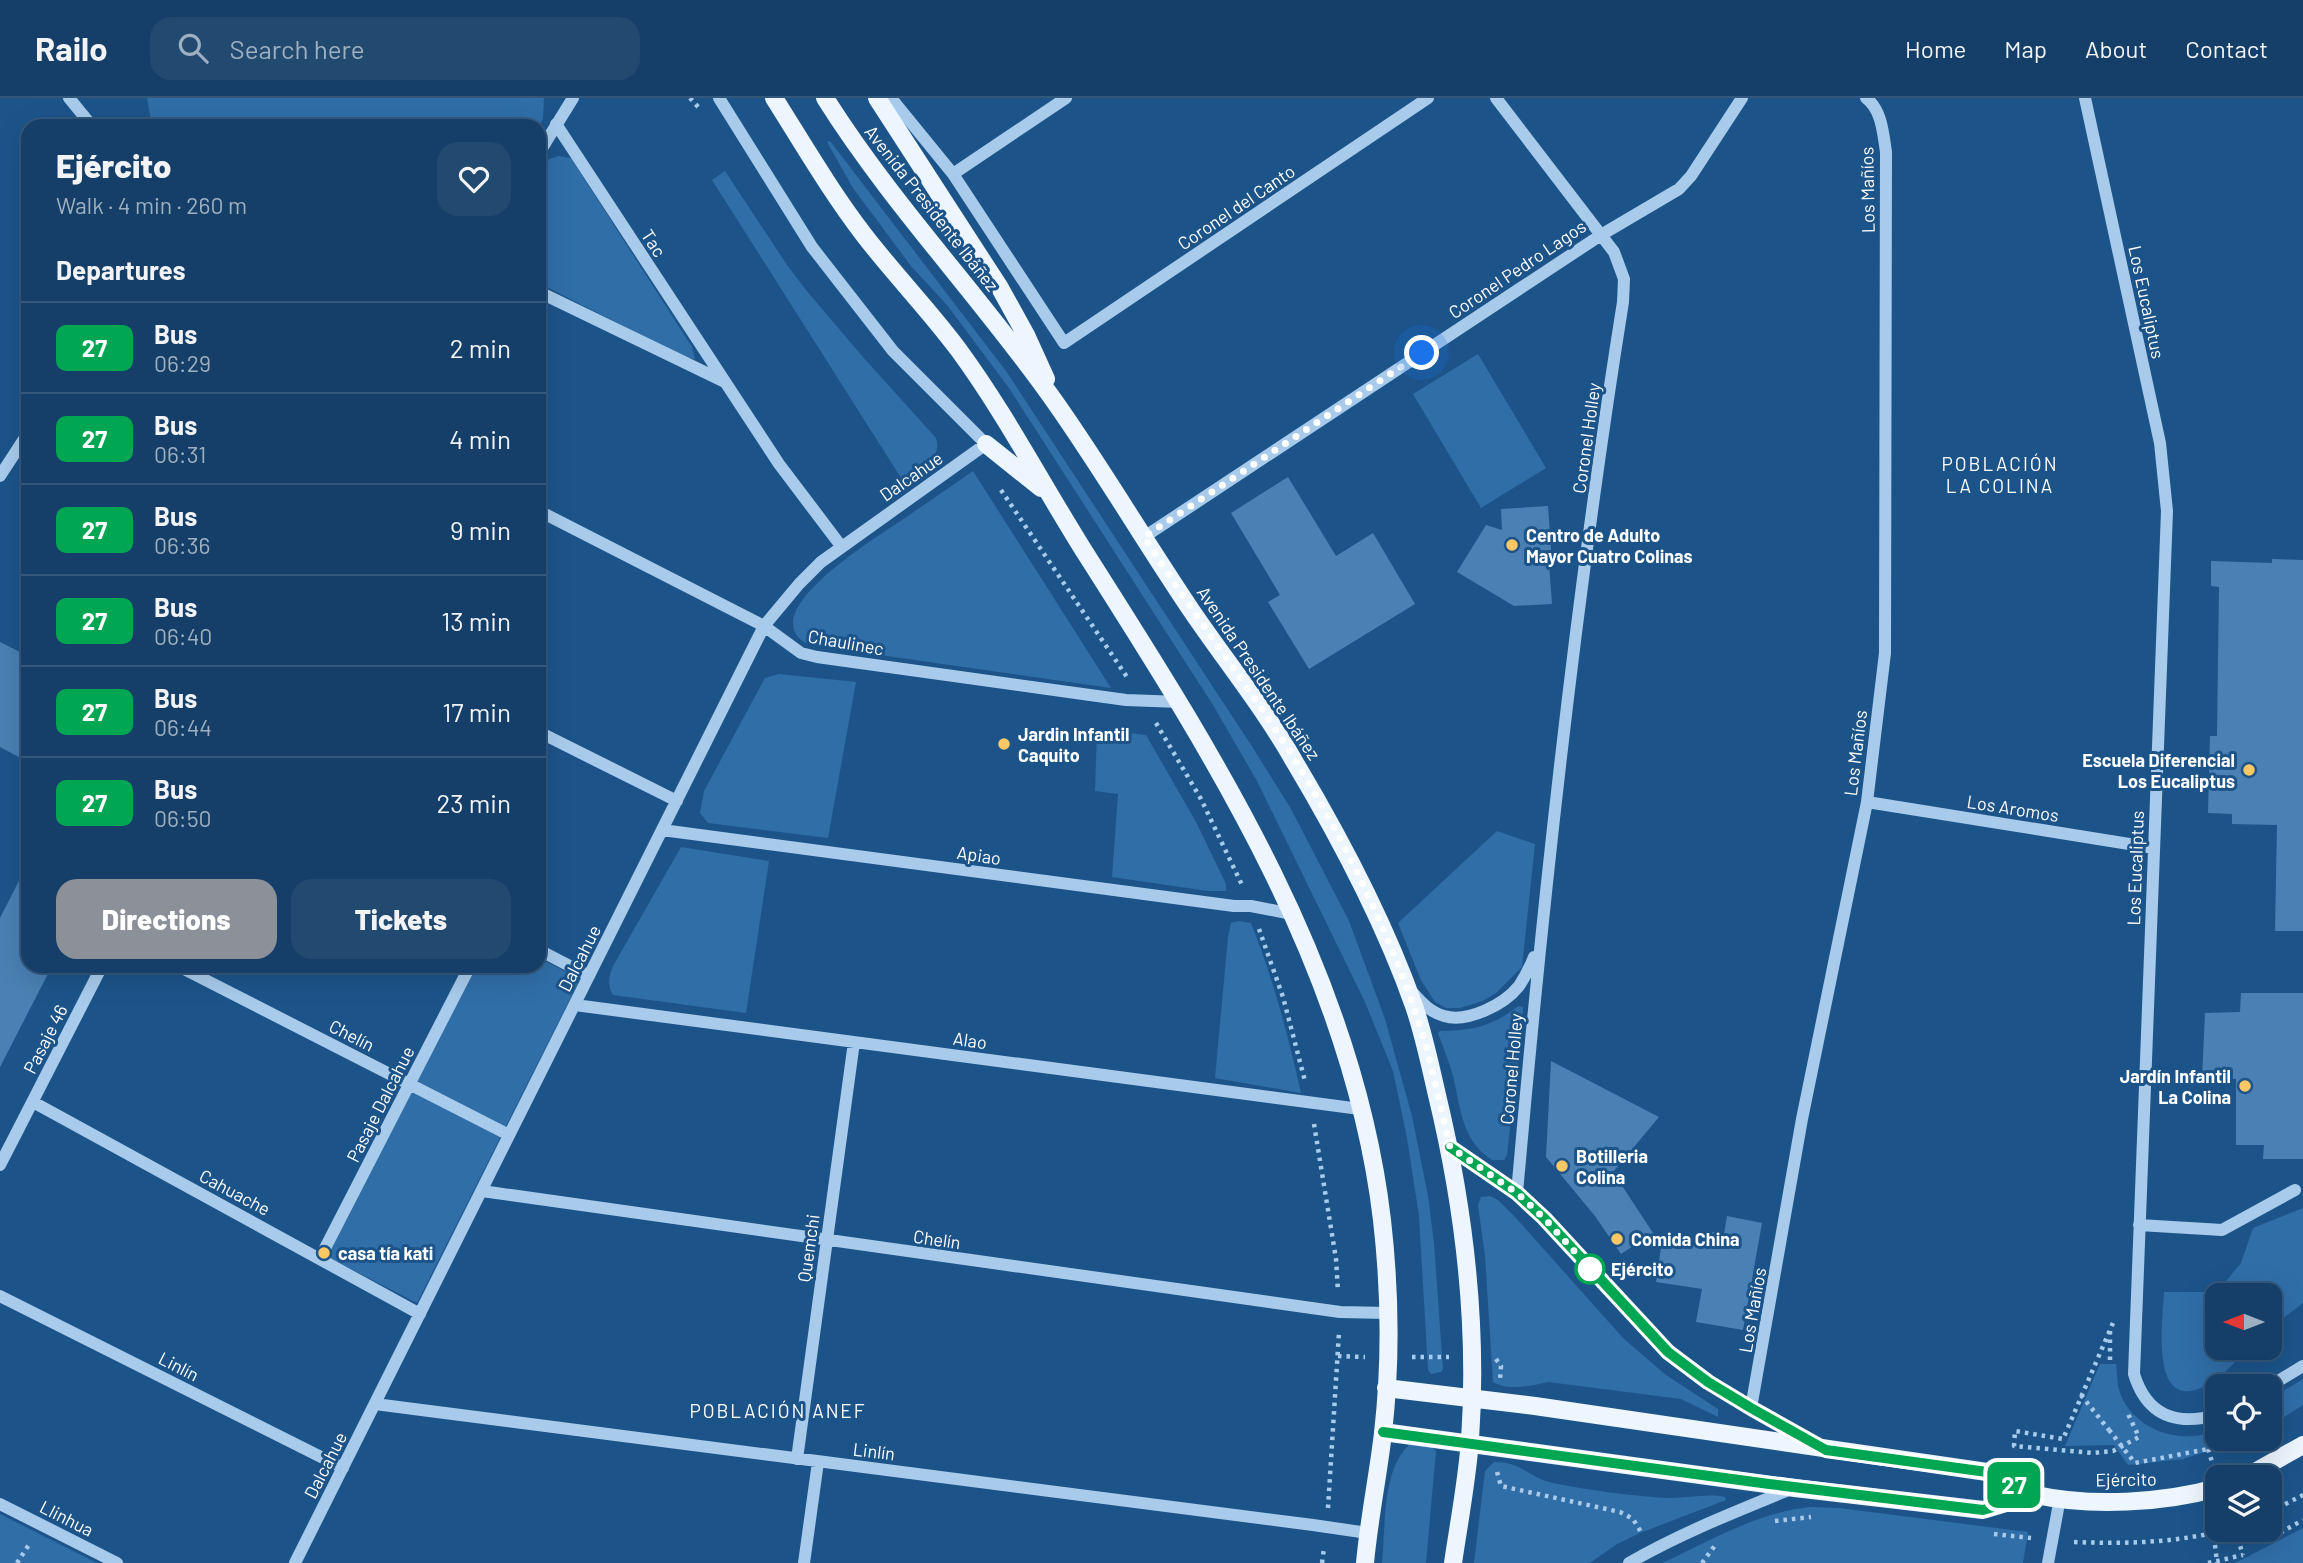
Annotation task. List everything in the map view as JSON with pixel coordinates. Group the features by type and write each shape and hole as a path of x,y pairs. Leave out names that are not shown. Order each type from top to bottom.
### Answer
{"main road":[{"path":"774,98 862,232 946,334 990,395 1180,702 1238,804 1292,914 1328,1002 1373,1162 1381,1216 1388,1313 1383,1432 1365,1563"},
{"name":"Avenida Presidente Ibáñez","path":"825,98 892,195 1055,402 1294,760 1346,854 1406,986 1419,1023 1450,1147 1469,1289 1472,1398 1470,1444 1453,1563"},
{"path":"877,98 1000,288 1026,335 1055,402"},
{"path":"986,444 1051,496"},
{"name":"Ejército","path":"1386,1388 1987,1472 2034,1495 2106,1502 2186,1497 2205,1491"},
{"name":"Ejército","path":"1383,1432 1795,1488 1983,1510 2034,1495"},
{"path":"2267,1465 2303,1445"}],"street":[{"path":"69,98 86,119"},
{"path":"546,141 572,98"},
{"path":"719,98 812,247 893,351 986,444"},
{"name":"Avenida Presidente Ibáñez","path":"891,98 953,174 1064,344"},
{"path":"953,174 1066,98"},
{"name":"Coronel del Canto","path":"1064,344 1428,98"},
{"name":"Coronel Holley","path":"1496,98 1614,252 1624,279 1539,947 1517,1193"},
{"name":"Coronel Pedro Lagos","path":"1144,537 1601,234 1679,189 1691,176 1742,98"},
{"name":"Los Mañíos","path":"1751,1408 1802,1119 1867,802 1885,653 1886,152 1878,113 1873,103 1866,98"},
{"name":"Los Eucaliptus","path":"2089,99 2160,443 2166,491 2167,534 2133,1360 2139,1390 2145,1400 2169,1417 2184,1419 2205,1416"},
{"name":"Tac","path":"556,124 723,382 786,474 841,546"},
{"name":"Tac","path":"546,295 723,382"},
{"path":"0,476 21,444"},
{"name":"Dalcahue","path":"295,1563 764,626 799,583 841,546 986,444"},
{"name":"Chaulinec","path":"546,515 764,626 801,653 1126,700 1180,702"},
{"path":"546,736 677,801"},
{"name":"Los Aromos","path":"1867,802 2154,848"},
{"name":"Apiao","path":"662,830 1234,906 1251,906 1292,914"},
{"name":"Coronel Holley","path":"1406,986 1437,1014 1446,1017 1468,1016 1496,1005 1517,988 1539,947"},
{"path":"546,954 589,976"},
{"name":"Pasaje 46","path":"0,1165 98,973"},
{"name":"Chelín","path":"192,973 509,1135"},
{"name":"Pasaje Dalcahue","path":"320,1258 466,973"},
{"name":"Alao","path":"575,1005 1360,1109"},
{"name":"Quemchi","path":"797,1459 854,1042"},
{"name":"Cahuache","path":"33,1102 420,1314"},
{"name":"Ejército","path":"1450,1147 1517,1193 1544,1218 1668,1352 1708,1382 1826,1450"},
{"path":"2139,1225 2222,1230 2295,1190"},
{"name":"Chelín","path":"482,1191 1339,1312 1388,1313"},
{"name":"Linlín","path":"0,1296 343,1468"},
{"path":"2282,1379 2303,1366"},
{"name":"Linlín","path":"375,1404 1368,1533"},
{"path":"804,1563 818,1462"},
{"name":"Ejército","path":"1629,1563 1711,1521 1795,1488"},
{"path":"2048,1563 2060,1498"},
{"name":"Llinhua","path":"0,1504 117,1563"},
{"path":"1359,1563 1368,1533"}],"path":[{"path":"1251,906 1283,997 1311,1104 1336,1259 1339,1312 1335,1429 1327,1527"},
{"path":"2115,1318 2063,1439 2015,1431 2014,1446 2093,1453 2113,1451 2139,1437 2127,1414"},
{"path":"2110,1330 2110,1366"},
{"path":"2081,1395 2135,1463 2205,1450"},
{"path":"2282,1505 2303,1494"},
{"path":"2282,1532 2303,1520"},
{"path":"2208,1563 2243,1555 2239,1542"},
{"path":"2215,1545 2217,1563"}],"shaded area":[{"path":"147,98 544,98 543,119 151,119"},
{"path":"830,141 1006,371 1290,807 1349,921 1385,1019 1412,1116 1428,1196 1434,1243 1443,1369 1441,1372 1431,1374 1428,1370 1419,1216 1393,1071 1365,1002 1257,781 1213,705 1009,388 947,305 911,266 853,188 827,142"},
{"path":"559,156 571,158 692,347 695,359 684,357 546,287 546,164 549,159"},
{"path":"725,171 806,290 936,438 937,446 933,458 903,481 712,180"},
{"path":"1478,354 1546,468 1481,508 1413,394"},
{"path":"973,471 1111,688 817,646 804,642 795,632 794,618 801,602 833,569"},
{"path":"779,674 856,682 828,838 708,823 700,813 704,791 765,678"},
{"path":"1097,729 1146,735 1196,822 1226,884 1226,891 1208,891 1112,877 1118,794 1095,791"},
{"path":"1497,831 1535,844 1522,967 1496,993 1483,1001 1460,1008 1446,1008 1435,1002 1421,980 1398,923"},
{"path":"681,847 769,861 746,1013 613,995 611,991 609,980 613,966"},
{"path":"1231,923 1251,923 1259,944 1279,1007 1301,1093 1215,1078 1228,937"},
{"path":"546,962 580,979 417,1303 326,1256 471,973 546,973"},
{"path":"1518,1006 1523,1007 1523,1014 1507,1155 1504,1160 1492,1160 1474,1143 1468,1133 1438,1033 1491,1023"},
{"path":"1490,1196 1515,1217 1624,1339 1666,1375 1718,1409 1718,1417 1681,1399 1548,1382 1513,1387 1493,1382 1485,1256 1478,1205 1481,1197"},
{"path":"2303,1208 2303,1303 2282,1319 2282,1283 2224,1283 2241,1263 2253,1228"},
{"path":"2164,1292 2205,1292 2205,1360 2237,1360 2223,1374 2205,1374 2203,1387 2186,1391 2174,1386 2167,1375 2162,1340"},
{"path":"2100,1364 2116,1364 2118,1386 2133,1413 2144,1423 2172,1435 2205,1434 2205,1451 2208,1451 2183,1459 2128,1465 2114,1445 2065,1446"},
{"path":"2303,1379 2303,1405 2282,1418 2282,1392"},
{"path":"1413,1441 1430,1445 1436,1451 1426,1563 1382,1563 1390,1481 1403,1452"},
{"path":"1494,1462 1511,1464 1545,1481 1580,1488 1666,1498 1717,1496 1725,1497 1726,1500 1640,1533 1617,1544 1590,1563 1474,1563 1485,1471"},
{"path":"1811,1507 1839,1508 2028,1532 2023,1563 1662,1563 1753,1521"},
{"path":"0,1514 97,1563 0,1563"},
{"path":"2303,1528 2303,1563 2234,1563 2276,1542 2282,1542 2282,1539"}],"building":[{"path":"1288,477 1336,556 1373,533 1415,604 1309,669 1268,602 1280,595 1231,513"},
{"name":"Centro de Adulto Mayor Cuatro Colinas","path":"1548,506 1552,604 1514,606 1457,572 1486,525 1502,530 1501,509"},
{"path":"2272,559 2303,560 2303,931 2275,931 2277,825 2232,824 2232,814 2208,813 2210,736 2217,736 2219,587 2211,586 2211,561 2272,563"},
{"path":"0,642 21,652 21,758 0,747"},
{"path":"21,877 21,973 48,973 0,1067 0,918"},
{"path":"2241,993 2303,993 2303,1159 2263,1159 2264,1145 2236,1145 2236,1079 2202,1078 2205,1013 2240,1012"},
{"path":"1551,1061 1659,1117 1613,1172 1653,1233 1621,1254 1595,1216 1546,1157"},
{"path":"1727,1216 1762,1223 1743,1330 1696,1322 1702,1289 1656,1282 1663,1234 1710,1242 1712,1232 1724,1234"}],"bus line":[{"name":"27","path":"1383,1432 1983,1510 2034,1495 1987,1472 1826,1450 1751,1408 1708,1382 1668,1352 1544,1218 1517,1193 1450,1147"}],"place":[{"name":"Centro de Adulto Mayor Cuatro Colinas","path":"1512,545"},
{"name":"Jardin Infantil Caquito","path":"1004,744"},
{"name":"Escuela Diferencial Los Eucaliptus","path":"2249,770"},
{"name":"Jardín Infantil La Colina","path":"2245,1086"},
{"name":"Botilleria Colina","path":"1562,1166"},
{"name":"Comida China","path":"1617,1239"},
{"name":"casa tía kati","path":"324,1253"},
{"name":"Ejército","path":"1590,1269"}],"district":[{"name":"POBLACIÓN LA COLINA","path":"2000,474"},
{"name":"POBLACIÓN ANEF","path":"778,1410"}],"route":[{"path":"1422,353 1144,537 1276,730 1335,832 1406,986 1450,1147 1517,1193 1597,1276 1590,1269"}]}
